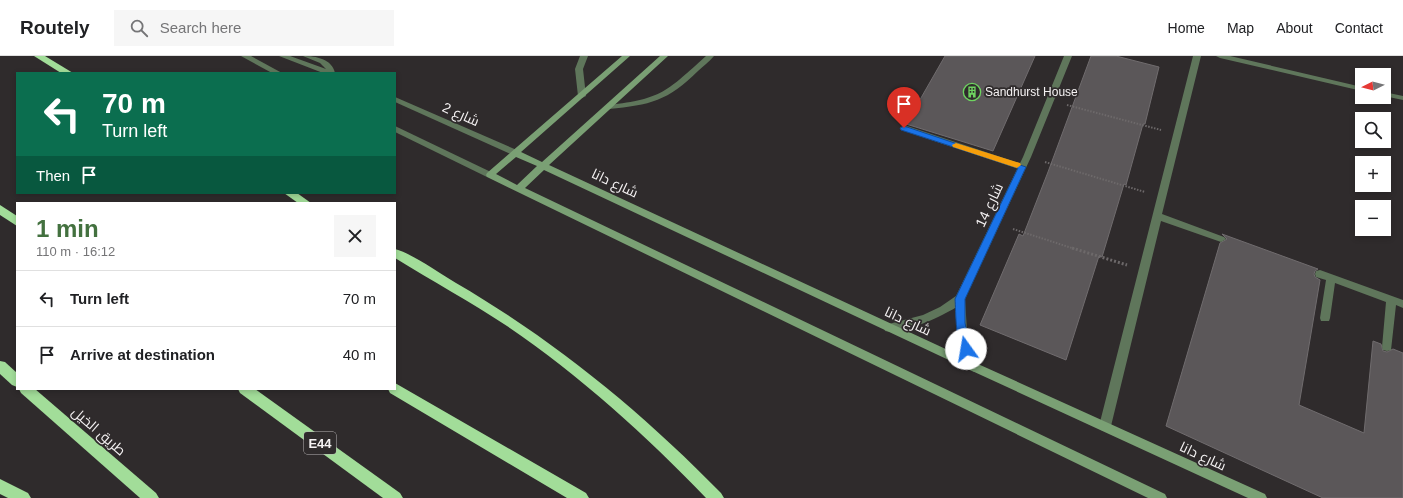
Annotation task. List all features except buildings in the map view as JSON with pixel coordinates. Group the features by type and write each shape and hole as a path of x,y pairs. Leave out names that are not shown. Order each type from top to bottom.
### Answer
{"highway":[{"path":"38,56 66,72"},
{"path":"291,194 304,202"},
{"path":"0,209 16,221"},
{"path":"396,254 466,294 512,323 558,357 606,395 645,429 716,498"},
{"path":"0,366 16,380"},
{"name":"طريق الخيل","path":"27,390 151,498"},
{"name":"E44","path":"246,390 395,498"},
{"path":"396,390 581,498"},
{"path":"0,486 23,498"}],"street":[{"path":"245,56 276,72"},
{"path":"283,56 327,72"},
{"path":"307,56 328,65 331,69 330,72"},
{"path":"582,96 579,69 584,56"},
{"path":"490,175 626,56"},
{"path":"518,189 609,108 664,56"},
{"path":"609,108 645,102 660,97 673,90 710,56"},
{"name":"شارع 14","path":"889,328 930,318 946,310 960,299 1027,157 1068,56"},
{"path":"1105,426 1197,56"},
{"path":"1220,56 1355,87"},
{"path":"1391,95 1403,98"},
{"name":"شارع 2","path":"396,99 516,153"},
{"path":"904,128 1022,167"},
{"path":"396,129 1161,498"},
{"name":"شارع دانا","path":"516,153 889,328 1262,498"},
{"path":"1157,216 1221,239"},
{"path":"1320,274 1403,304"},
{"path":"1325,318 1331,278"},
{"name":"شارع 14","path":"960,299 962,331 966,349 974,367"},
{"path":"1387,347 1391,299"}],"path":[{"path":"1051,100 1178,134"},
{"path":"1027,157 1162,197"},
{"path":"996,223 1144,271"}],"slow traffic":[{"path":"956,145 1017,165"}],"place":[{"name":"Sandhurst House","path":"972,92"}],"route":[{"path":"904,128 1022,167 960,299 960,315 966,349"}]}
